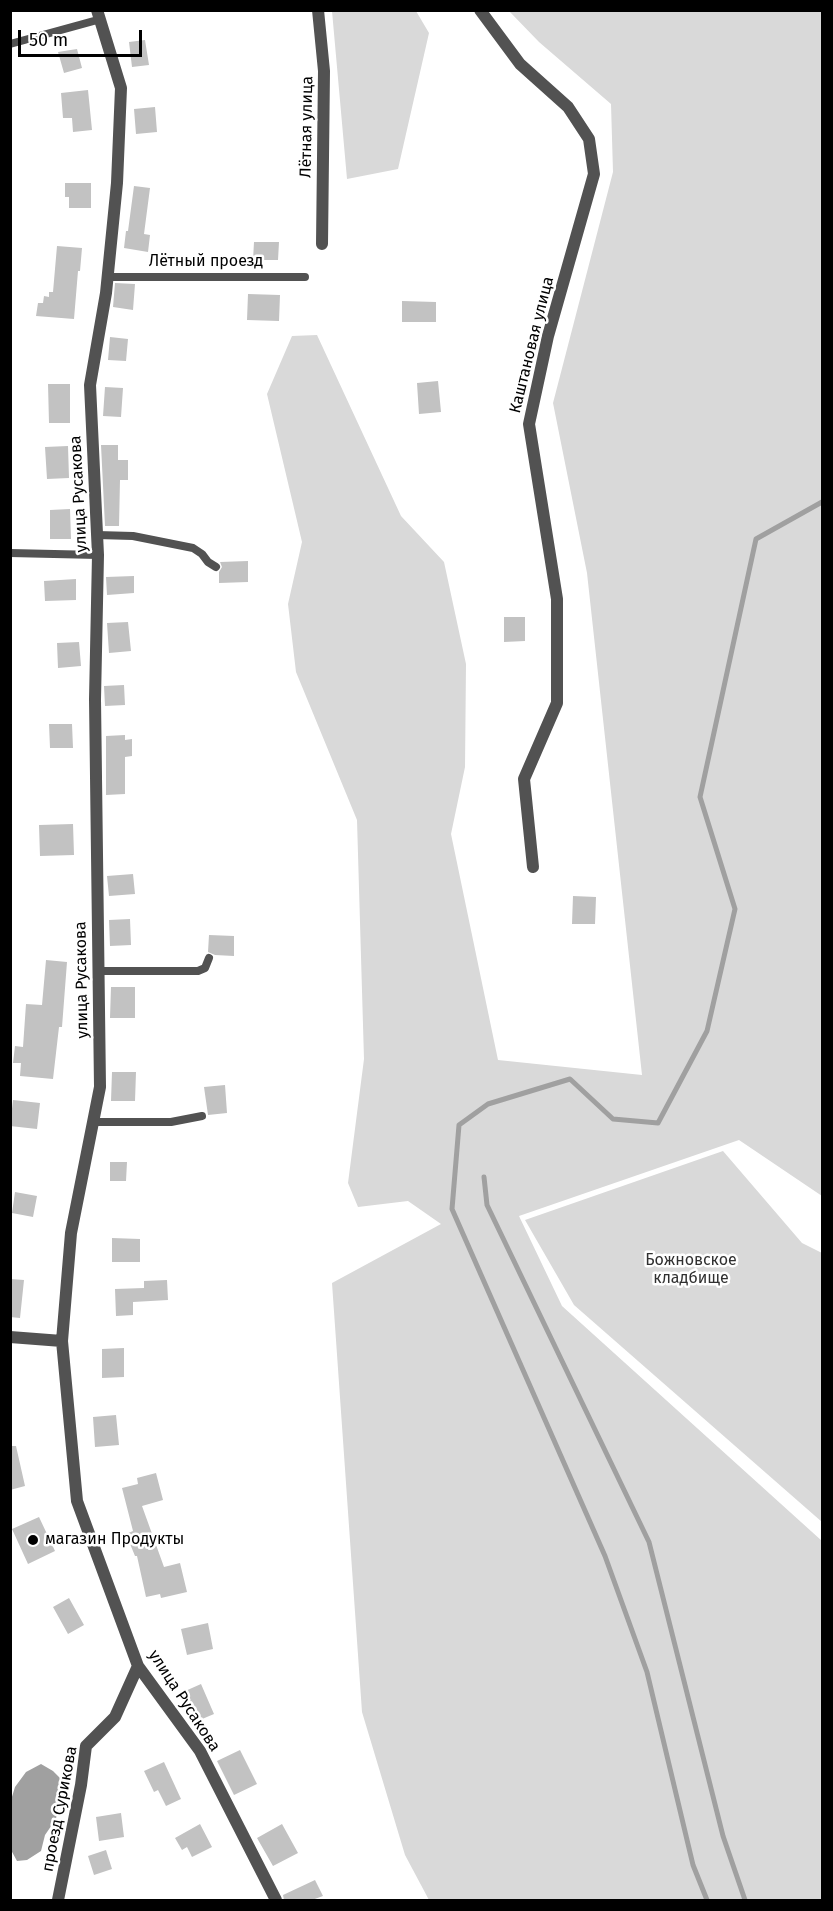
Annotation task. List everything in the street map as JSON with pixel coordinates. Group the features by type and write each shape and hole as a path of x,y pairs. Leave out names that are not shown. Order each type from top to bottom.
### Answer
{"street":[{"name":"Лётная улица","path":"318,10 324,71 322,244"},
{"name":"Каштановая улица","path":"480,10 520,64 568,107 589,139 594,174 548,336 529,424 557,599 556,703 524,779 533,867"},
{"name":"улица Русакова","path":"99,15 121,88 117,183 107,277 90,385 98,555 95,699 100,1087 71,1233 62,1341 77,1501 138,1666 200,1751 276,1900"},
{"path":"10,1337 62,1341"},
{"name":"проезд Сурикова","path":"58,1900 81,1785 86,1746 115,1717 138,1666"}],"lane":[{"path":"10,44 99,15"},
{"name":"Лётный проезд","path":"107,277 305,277"},
{"path":"97,535 133,536 193,548 216,567"},
{"path":"10,553 98,555"},
{"path":"99,971 198,970 205,968 209,958"},
{"path":"93,1122 171,1122 202,1116"}],"green space":[{"path":"332,11 416,11 429,33 398,169 347,179"},
{"path":"509,11 822,11 822,1196 739,1140 519,1216 562,1306 822,1541 822,1900 429,1900 405,1855 362,1712 332,1283 441,1224 408,1201 358,1207 348,1183 364,1059 357,820 296,672 288,604 302,542 267,394 292,336 317,335 401,516 444,562 466,664 465,767 451,834 498,1060 642,1075 587,573 553,403 613,172 611,104 539,42"},
{"name":"Божновское кладбище","path":"723,1151 802,1243 822,1253 822,1522 574,1305 525,1220"}],"shaded area":[{"path":"41,1764 62,1780 56,1819 45,1835 41,1851 27,1860 17,1861 11,1850 11,1800 15,1787 26,1772"}],"building":[{"path":"145,40 149,65 132,67 129,42"},
{"path":"77,49 82,68 64,73 58,52"},
{"path":"88,90 92,130 73,132 72,118 63,118 61,93"},
{"path":"155,107 157,132 136,134 134,109"},
{"path":"65,183 91,183 91,208 69,208 69,197 65,197"},
{"path":"134,186 150,188 144,234 150,235 148,252 124,248"},
{"path":"254,242 279,242 278,260 253,260"},
{"path":"57,246 82,248 74,319 36,316 38,303 43,303 44,296 49,297 49,292 53,292"},
{"path":"115,283 135,284 133,310 113,307"},
{"path":"248,294 280,295 279,321 247,320"},
{"path":"402,301 436,302 436,322 402,322"},
{"path":"110,337 128,339 126,361 108,360"},
{"path":"438,381 441,412 419,414 417,383"},
{"path":"48,384 70,384 70,423 49,423"},
{"path":"105,387 123,388 121,417 103,416"},
{"path":"101,445 118,445 118,460 128,460 128,480 120,480 119,526 105,526"},
{"path":"68,446 69,478 47,479 45,447"},
{"path":"70,509 71,539 50,539 50,510"},
{"path":"248,561 248,582 219,583 219,572 222,567 220,562"},
{"path":"134,576 134,593 107,595 106,577"},
{"path":"76,579 76,600 45,601 44,581"},
{"path":"504,617 525,617 525,641 504,642"},
{"path":"128,622 131,651 109,653 107,623"},
{"path":"79,642 81,666 58,668 57,643"},
{"path":"124,685 125,705 105,706 104,686"},
{"path":"49,724 72,724 73,748 50,748"},
{"path":"125,735 125,740 132,739 132,756 125,757 125,794 106,795 106,736"},
{"path":"73,824 74,855 40,856 39,825"},
{"path":"133,874 135,894 109,896 107,876"},
{"path":"573,896 596,897 595,924 572,924"},
{"path":"130,919 131,945 110,946 109,920"},
{"path":"209,935 234,936 234,956 215,955 208,952"},
{"path":"46,960 67,962 62,1027 59,1027 53,1079 20,1076 21,1063 13,1063 15,1046 23,1047 26,1004 42,1005"},
{"path":"111,987 135,987 135,1018 110,1018"},
{"path":"112,1072 136,1072 135,1101 111,1101"},
{"path":"225,1085 227,1113 208,1115 204,1087"},
{"path":"13,1100 40,1103 37,1129 10,1126"},
{"path":"110,1162 127,1162 126,1181 110,1181"},
{"path":"15,1192 37,1196 33,1217 12,1213"},
{"path":"112,1238 140,1239 140,1262 112,1262"},
{"path":"10,1279 24,1280 20,1318 10,1317"},
{"path":"167,1280 168,1300 133,1302 133,1315 116,1316 115,1289 144,1288 144,1281"},
{"path":"124,1348 124,1377 102,1378 102,1349"},
{"path":"116,1415 119,1445 95,1447 93,1417"},
{"path":"10,1446 16,1446 25,1486 10,1490"},
{"path":"156,1473 163,1500 142,1506 164,1567 180,1563 187,1592 161,1598 160,1594 146,1597 137,1556 126,1534 133,1531 122,1488 138,1484 137,1478"},
{"name":"магазин Продукты","path":"39,1517 55,1551 28,1564 12,1529"},
{"path":"69,1598 84,1625 68,1634 53,1607"},
{"path":"208,1623 213,1649 187,1655 181,1629"},
{"path":"201,1684 214,1714 195,1722 183,1692"},
{"path":"240,1750 257,1784 234,1795 217,1761"},
{"path":"164,1762 181,1799 166,1806 158,1790 154,1792 144,1771"},
{"path":"121,1813 124,1837 99,1841 96,1817"},
{"path":"200,1824 212,1847 192,1857 187,1847 182,1850 175,1838"},
{"path":"282,1824 298,1853 273,1866 257,1838"},
{"path":"106,1850 112,1869 94,1875 88,1856"},
{"path":"315,1880 323,1896 312,1900 284,1900 283,1895"}],"waterway":[{"path":"707,1900 693,1865 647,1672 605,1556 452,1209 459,1125 488,1104 570,1079 613,1119 658,1123 707,1031 735,909 700,797 756,539 822,502"},
{"path":"484,1177 487,1205 649,1542 723,1836 745,1900"}],"place":[{"name":"магазин Продукты","path":"33,1540"}]}
